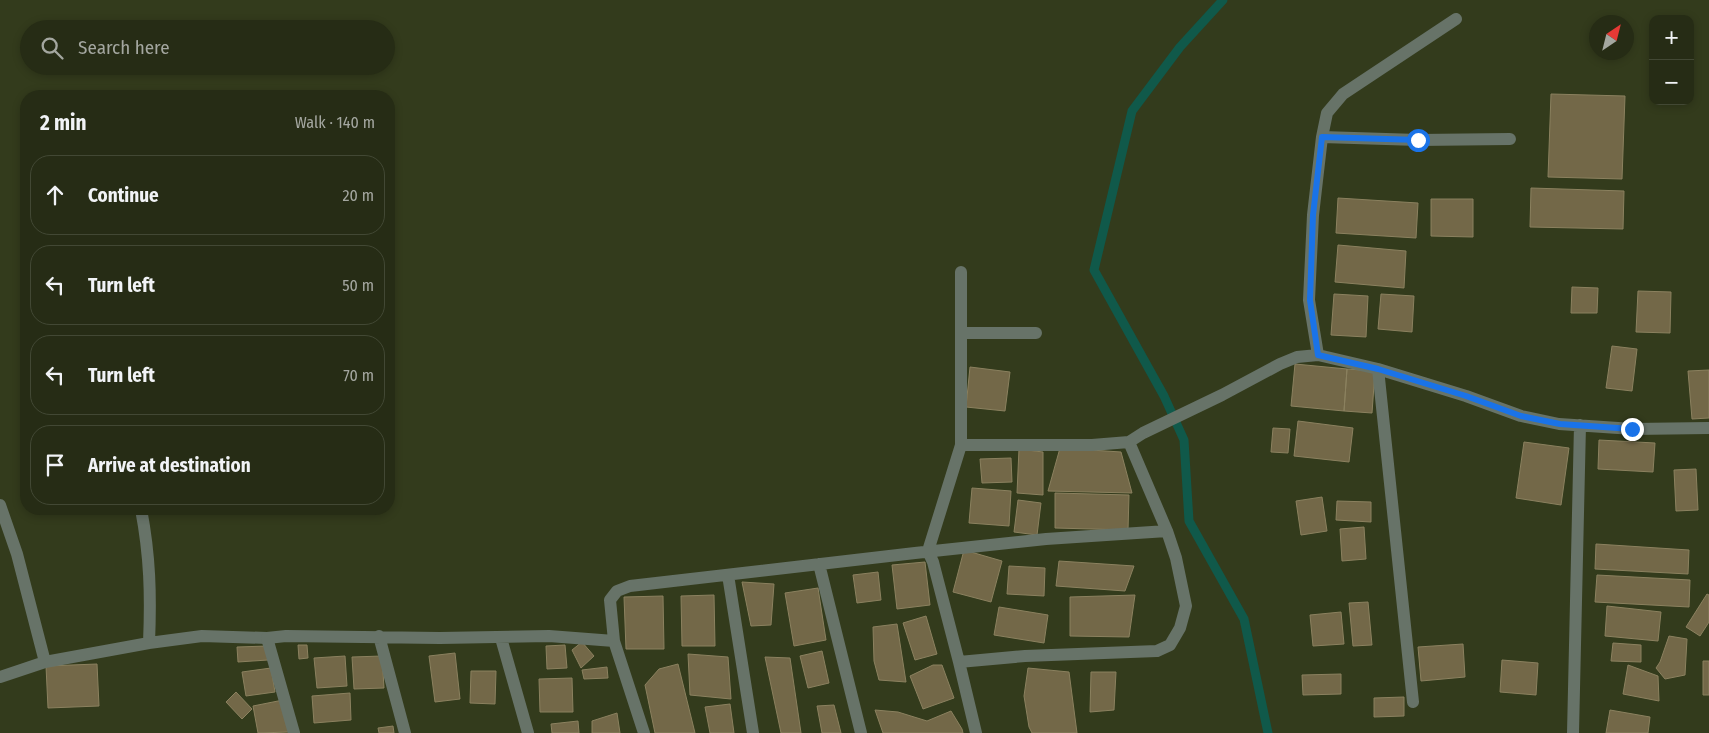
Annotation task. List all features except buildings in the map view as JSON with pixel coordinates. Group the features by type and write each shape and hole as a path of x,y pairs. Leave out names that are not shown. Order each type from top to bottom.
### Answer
{"street":[{"path":"1318,355 1310,300 1313,215 1322,137 1327,113 1343,94 1456,19"},
{"path":"1322,137 1418,140 1510,139"},
{"path":"961,272 961,445 928,552 959,662 976,733"},
{"path":"962,333 1036,333"},
{"path":"961,445 1092,445 1129,442 1143,433 1222,395 1280,364 1298,357 1318,355 1378,369 1466,396 1521,416 1560,424 1632,429 1709,428"},
{"path":"1378,369 1413,702"},
{"path":"1573,733 1580,425"},
{"path":"959,662 1026,656 1157,651 1170,645 1180,628 1186,606 1178,566 1168,530 1129,442"},
{"path":"0,505 17,554 45,662"},
{"path":"142,515 148,543 151,595 149,643"},
{"path":"644,733 614,641 610,600 617,591 630,586 819,564 1046,539 1168,530"},
{"path":"819,564 861,733"},
{"path":"728,575 753,733"},
{"path":"0,677 45,662 149,643 202,636 267,638 286,636 501,638 549,636 614,641"},
{"path":"379,636 405,733"},
{"path":"267,638 294,733"},
{"path":"501,638 528,733"}],"waterway":[{"path":"1223,0 1180,47 1132,111 1094,270 1164,396 1184,440 1189,521 1244,619 1268,733"}],"route":[{"path":"1418,140 1322,137 1313,215 1310,300 1318,355 1378,369 1466,396 1521,416 1560,424 1632,429"}]}
